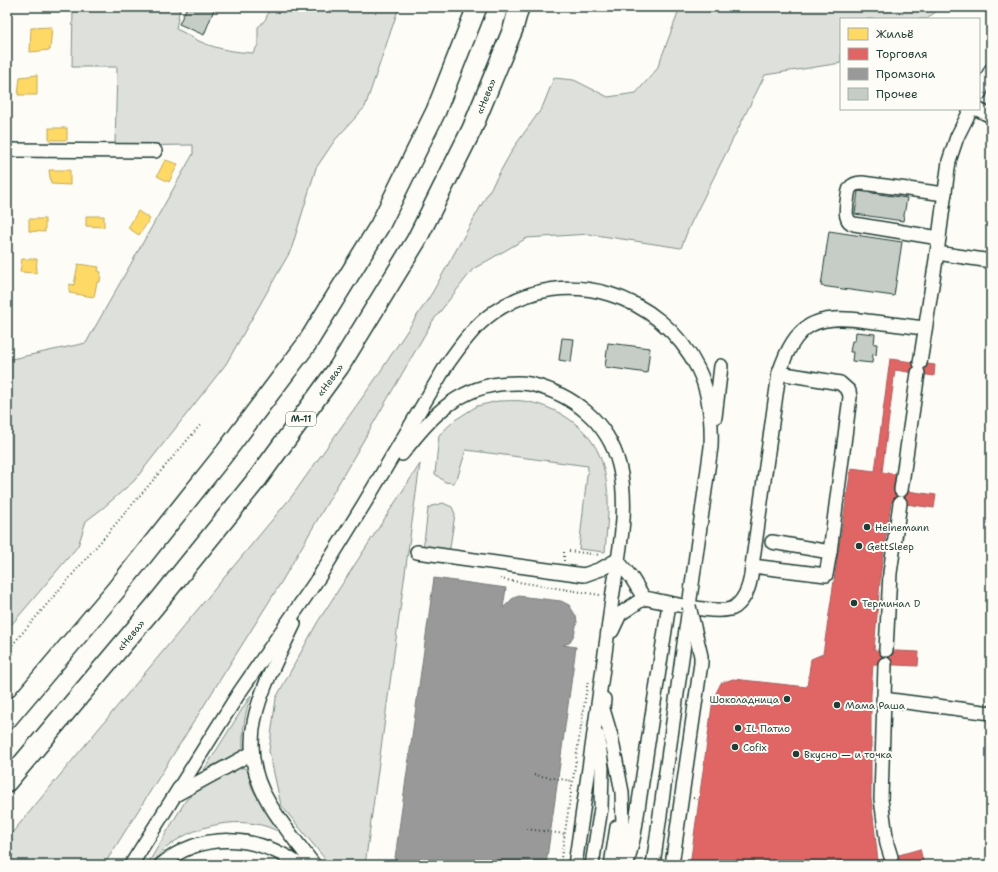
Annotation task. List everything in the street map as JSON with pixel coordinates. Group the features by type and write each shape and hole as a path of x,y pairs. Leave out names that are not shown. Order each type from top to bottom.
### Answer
{"highway":[{"path":"7,719 116,590 224,454 306,345 380,225 436,111 477,7"},
{"name":"«Нева»","path":"7,782 154,607 258,478 339,368 416,241 472,129 513,29 519,7"}],"street":[{"path":"980,92 991,70"},
{"path":"901,490 951,155 957,138 971,110"},
{"path":"979,110 991,116"},
{"path":"7,150 155,151"},
{"path":"939,238 849,222 846,215 849,189 857,183 862,183 945,194"},
{"path":"937,253 991,261"},
{"path":"314,865 269,804 257,777 252,753 253,722 262,692 300,611 319,577 446,366 458,348 481,322 508,304 526,296 547,290 586,289 603,292 638,305 667,326 690,354 699,370 710,407 712,426 711,446"},
{"path":"618,560 644,598 669,604 714,610 734,608 748,591 751,582 779,373 789,347 797,336 807,327 820,320 832,318 925,328"},
{"path":"653,865 690,606 721,366"},
{"path":"752,566 826,574 830,552 850,397 849,391 840,383 779,373"},
{"path":"364,504 419,432 434,416 460,396 491,385 526,383 557,392 572,400 586,411 599,423 607,435 619,464 622,481 623,529 575,865"},
{"path":"886,650 890,573 900,503"},
{"path":"772,542 830,552"},
{"path":"417,552 584,575 601,569 618,560"},
{"path":"131,865 239,693 319,577"},
{"path":"607,641 620,614 644,598"},
{"path":"627,865 634,835 669,604"},
{"path":"672,865 701,663 690,606"},
{"path":"605,655 603,709 611,736 622,792 624,865"},
{"path":"885,664 881,799 890,857"},
{"path":"883,699 991,713"},
{"path":"592,865 601,808 602,768 596,720"},
{"path":"174,795 252,753"},
{"path":"611,865 622,792"},
{"path":"161,865 182,851 206,842 230,840 252,842 286,856 300,865"}],"path":[{"path":"7,651 202,423"},
{"path":"500,579 600,595 599,602"},
{"path":"560,865 588,680"},
{"path":"534,775 573,781"},
{"path":"527,829 565,834"}],"shaded area":[{"path":"73,7 180,7 176,29 213,47 253,53 258,45 258,27 266,18 268,7 399,7 365,107 335,140 316,168 291,250 226,364 134,481 86,521 78,546 7,630 7,360 86,343 193,154 193,145 115,146 117,67 72,67"},
{"path":"678,7 941,7 928,18 840,18 840,63 765,75 690,225 681,248 589,234 527,238 473,269 432,322 282,581 104,865 7,865 7,839 292,496 374,381 432,293 514,147 542,108 554,78 574,80 608,97 636,93 657,69 677,16"},
{"path":"498,401 523,401 546,407 567,418 585,433 592,442 602,462 608,492 605,552 579,549 588,466 466,450 458,476 453,483 445,482 435,474 439,435 455,420 477,406"},
{"path":"420,464 365,865 330,865 281,805 269,751 276,698 317,623"},
{"path":"443,503 452,507 455,514 449,554 423,550 428,509 432,506"},
{"path":"251,695 244,722 243,750 204,770"},
{"path":"240,767 247,769 252,788 266,811 285,834 268,827 255,824 228,823 214,825 187,834 163,851 151,865 147,865 186,800 194,793"}],"building: Жильё":[{"path":"52,27 50,50 30,52 31,28"},
{"path":"37,75 37,95 18,95 20,77"},
{"path":"49,128 67,128 67,140 49,140"},
{"path":"165,160 178,164 169,182 157,176"},
{"path":"49,170 70,170 70,185 51,184"},
{"path":"138,211 150,219 139,235 128,228"},
{"path":"86,216 104,216 104,227 86,226"},
{"path":"29,219 45,219 45,232 29,231"},
{"path":"22,259 37,259 36,273 20,272"},
{"path":"78,264 99,267 98,271 101,272 100,282 97,282 94,297 69,293 70,284 74,285"}],"building: Торговля":[{"name":"Терминал D","path":"890,359 935,365 934,376 895,370 882,472 896,474 893,489 936,495 934,508 891,502 881,570 874,650 919,652 918,666 873,664 871,695 871,798 878,861 920,849 923,861 912,865 690,865 713,699 721,683 733,679 807,687 811,659 823,654 851,468 875,471"}],"building: Промзона":[{"path":"434,578 506,588 503,608 512,599 518,596 561,601 569,605 576,616 577,622 574,635 569,643 563,645 576,647 546,865 394,865"}],"building: Прочее":[{"path":"187,7 215,7 204,35 179,24"},
{"path":"858,191 907,198 903,221 855,214"},
{"path":"829,231 902,242 894,296 821,286"},
{"path":"856,332 875,334 874,344 877,344 876,355 873,354 872,363 852,361 853,352 850,352 852,341 855,341"},
{"path":"562,338 574,339 571,362 559,360"},
{"path":"608,343 650,348 647,373 605,367"}],"place":[{"name":"Heinemann","path":"867,527"},
{"name":"GettSleep","path":"859,546"},
{"name":"Терминал D","path":"854,603"},
{"name":"Шоколадница","path":"787,699"},
{"name":"Мама Раша","path":"837,705"},
{"name":"IL Патио","path":"738,728"},
{"name":"Cofix","path":"735,747"},
{"name":"Вкусно — и точка","path":"796,754"}]}
